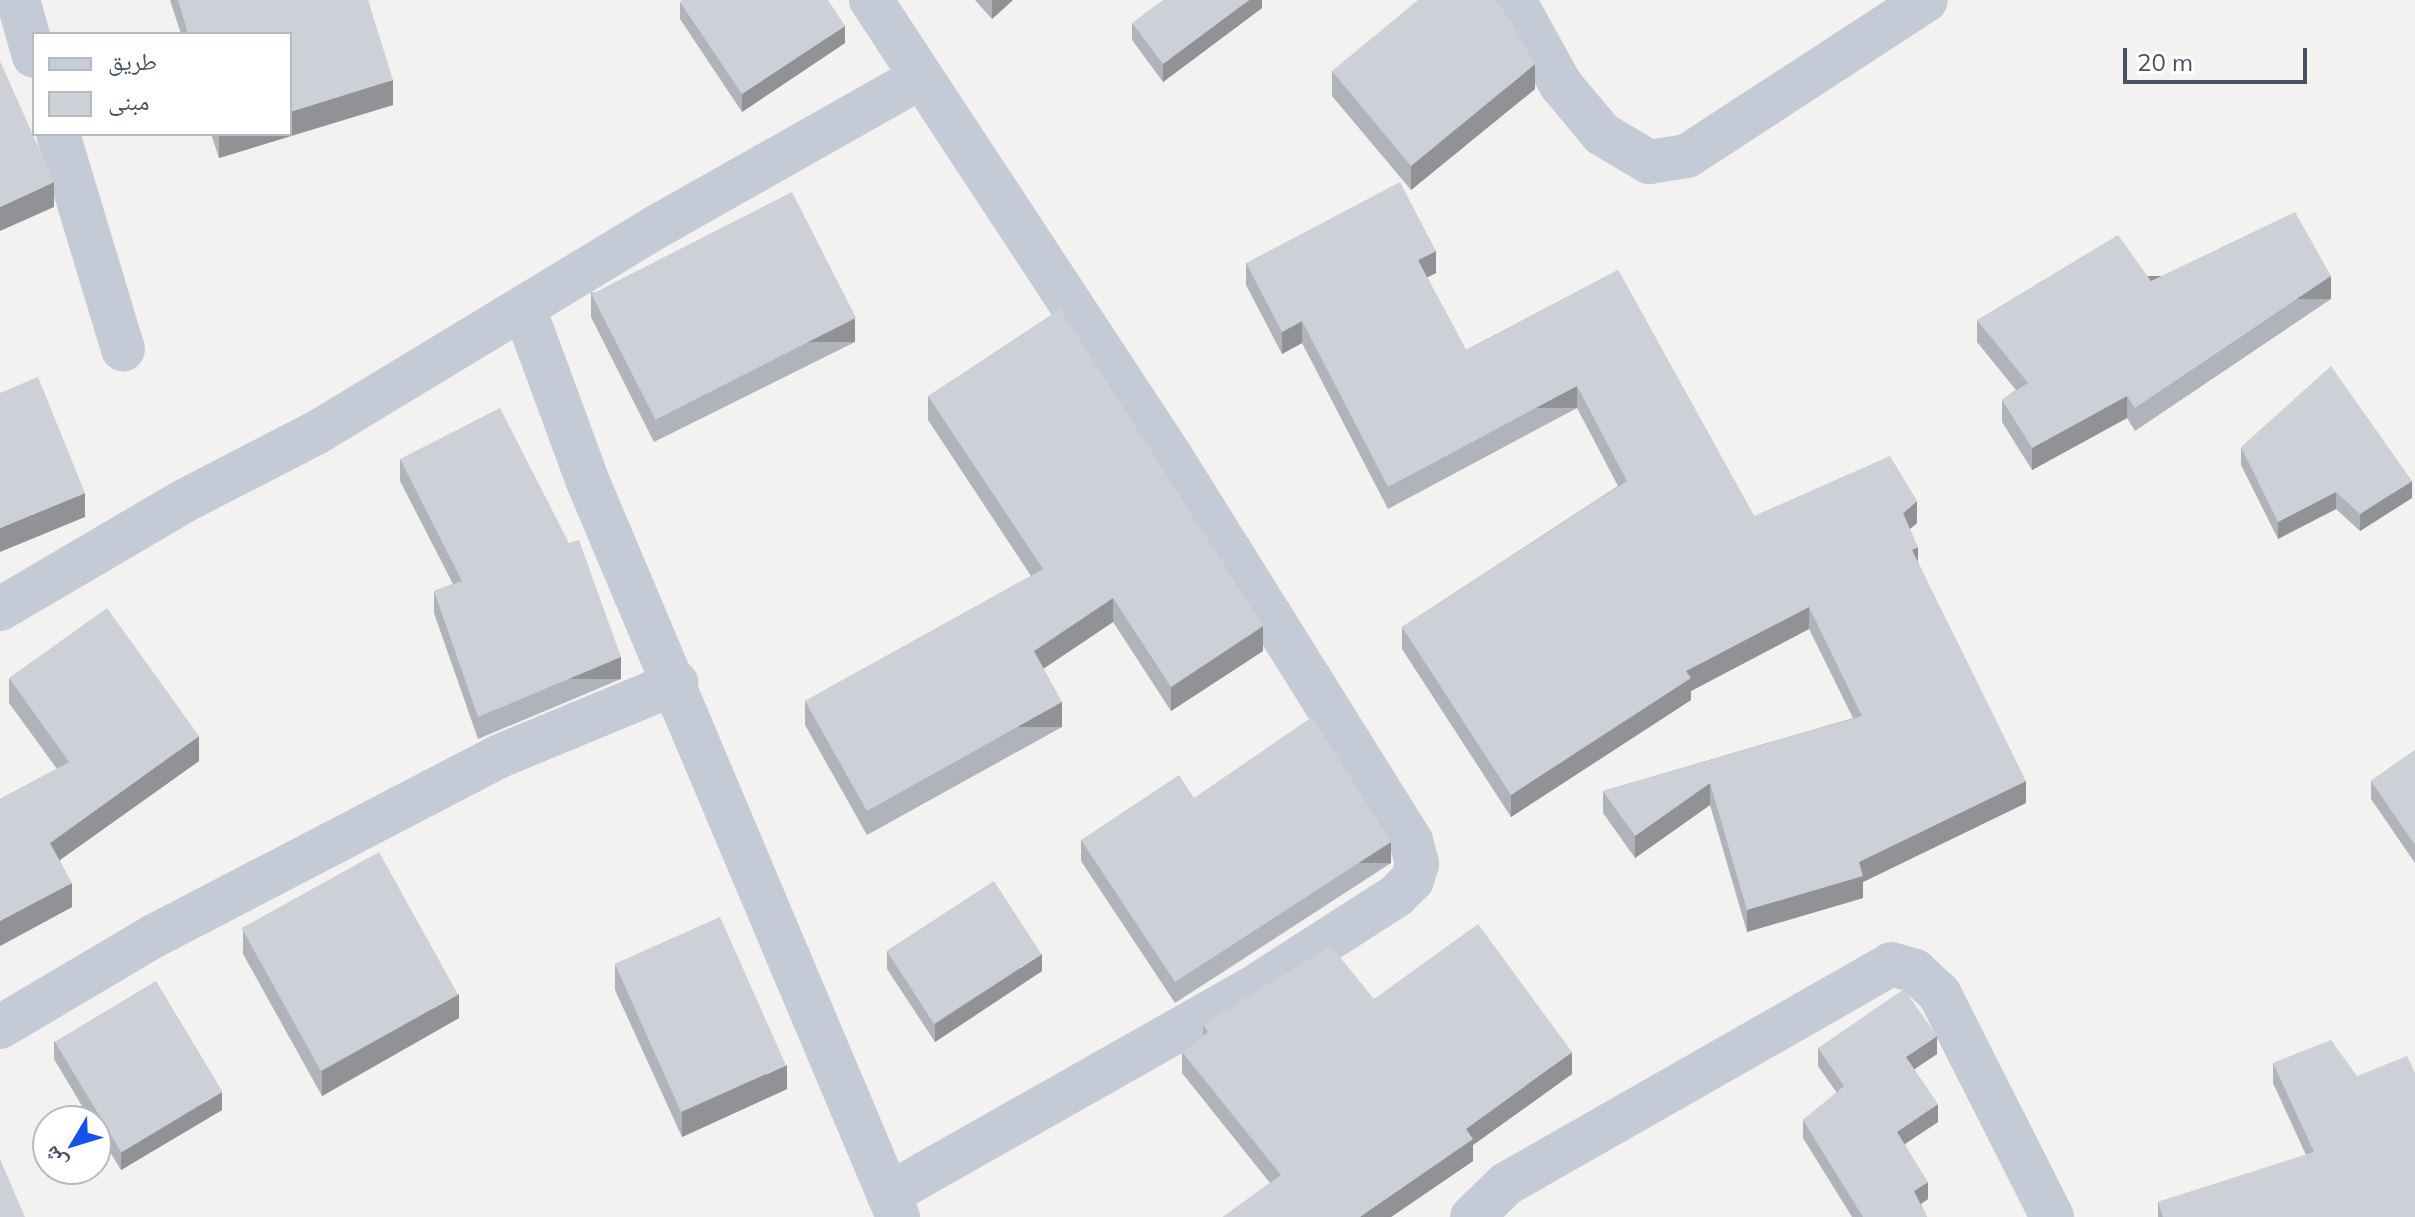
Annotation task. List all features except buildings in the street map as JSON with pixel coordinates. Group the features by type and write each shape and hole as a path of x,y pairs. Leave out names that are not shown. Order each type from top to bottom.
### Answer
{"street":[{"path":"18,0 32,49"},
{"path":"524,308 588,482 676,683 893,1206 1251,989 1396,896 1412,880 1417,864 1411,841 1179,468 871,0"},
{"path":"1514,0 1561,85 1602,134 1649,162 1687,156 1926,0"},
{"path":"0,609 184,501 316,433 920,78"},
{"path":"59,136 123,349"},
{"path":"0,1027 154,936 500,756 676,683"},
{"path":"1472,1217 1506,1184 1891,964 1915,971 1939,993 2052,1217"}]}
